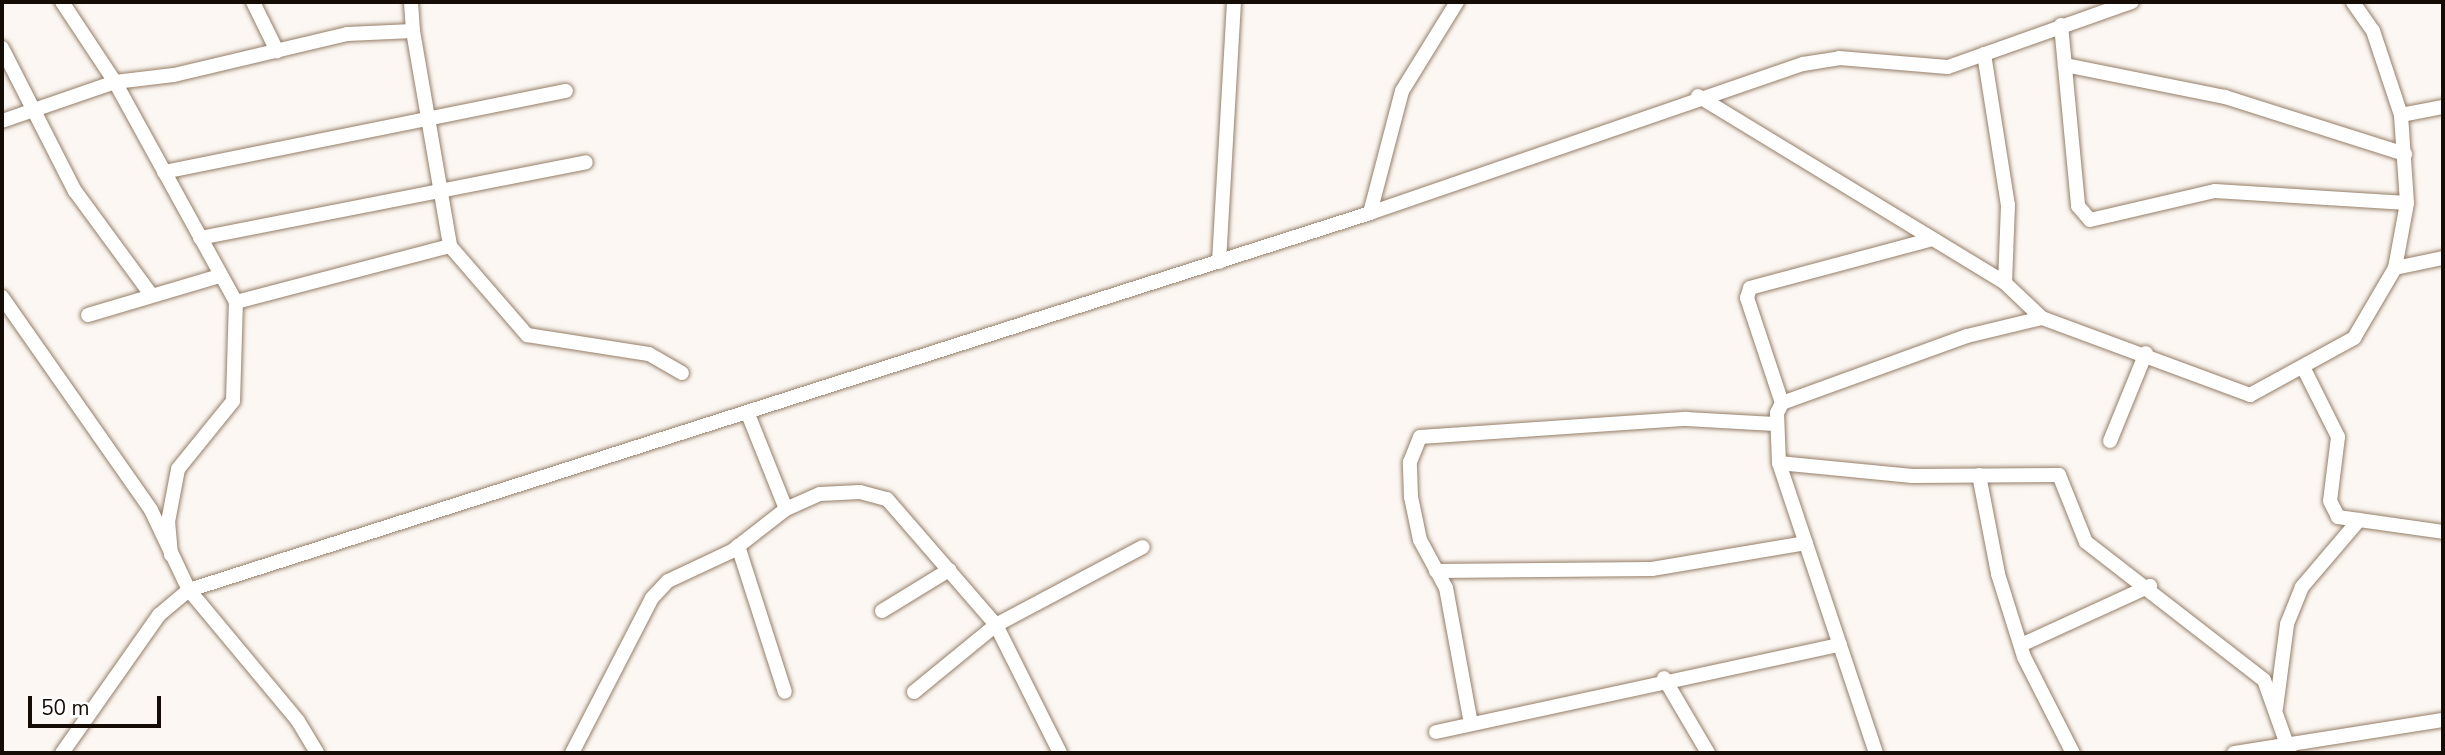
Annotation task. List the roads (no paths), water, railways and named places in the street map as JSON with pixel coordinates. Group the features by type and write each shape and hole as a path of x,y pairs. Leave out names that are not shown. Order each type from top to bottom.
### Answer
{"street":[{"path":"62,2 115,82 236,302 233,401 178,468 167,522 171,555"},
{"path":"253,2 277,51"},
{"path":"411,2 427,118 444,191 450,246 527,335 649,354 682,373"},
{"path":"1219,262 1234,2"},
{"path":"1370,213 1402,91 1457,2"},
{"path":"62,753 159,615 189,590 748,414 1370,213 1698,96 1839,58 1932,69 1984,54 2133,2"},
{"path":"1698,96 2005,283 2042,318 2146,353 2237,394 2250,395 2304,369 2354,338 2395,268 2407,203 2401,115 2373,32 2353,2"},
{"path":"2061,25 2078,206 2090,220 2215,191 2407,203"},
{"path":"2,121 36,104 115,82 277,51 347,34 413,31"},
{"path":"2,48 36,104 75,191 150,293"},
{"path":"1984,54 2008,205 2005,283"},
{"path":"2065,65 2225,97 2405,154"},
{"path":"164,172 566,91"},
{"path":"2401,115 2443,107"},
{"path":"200,238 586,162"},
{"path":"1876,753 1779,463 1775,424 1782,403 1747,298 1749,288 1933,239"},
{"path":"236,302 450,246"},
{"path":"2395,268 2443,258"},
{"path":"88,315 150,293 220,276"},
{"path":"2,298 150,510 189,590 298,720 317,753"},
{"path":"1782,403 2007,322 2042,318"},
{"path":"2110,441 2146,353"},
{"path":"2304,369 2338,437 2332,509 2338,517 2443,532"},
{"path":"748,414 786,509"},
{"path":"1471,724 1446,588 1420,540 1411,497 1410,461 1420,437 1686,419 1775,424"},
{"path":"1779,463 1912,477 2059,475 2086,542 2150,586 2264,680 2289,748"},
{"path":"1979,475 1998,574 2021,645 2073,753"},
{"path":"575,752 652,598 668,582 738,547 786,509 820,494 887,499 996,625 1060,753"},
{"path":"2276,709 2287,624 2302,587 2359,520"},
{"path":"1436,570 1652,569 1806,543"},
{"path":"738,547 785,692"},
{"path":"914,692 996,625 1143,547"},
{"path":"882,611 948,570"},
{"path":"2021,645 2150,586"},
{"path":"1436,732 1664,678 1840,645"},
{"path":"1664,678 1708,753"},
{"path":"2234,753 2289,748 2443,720"}]}
